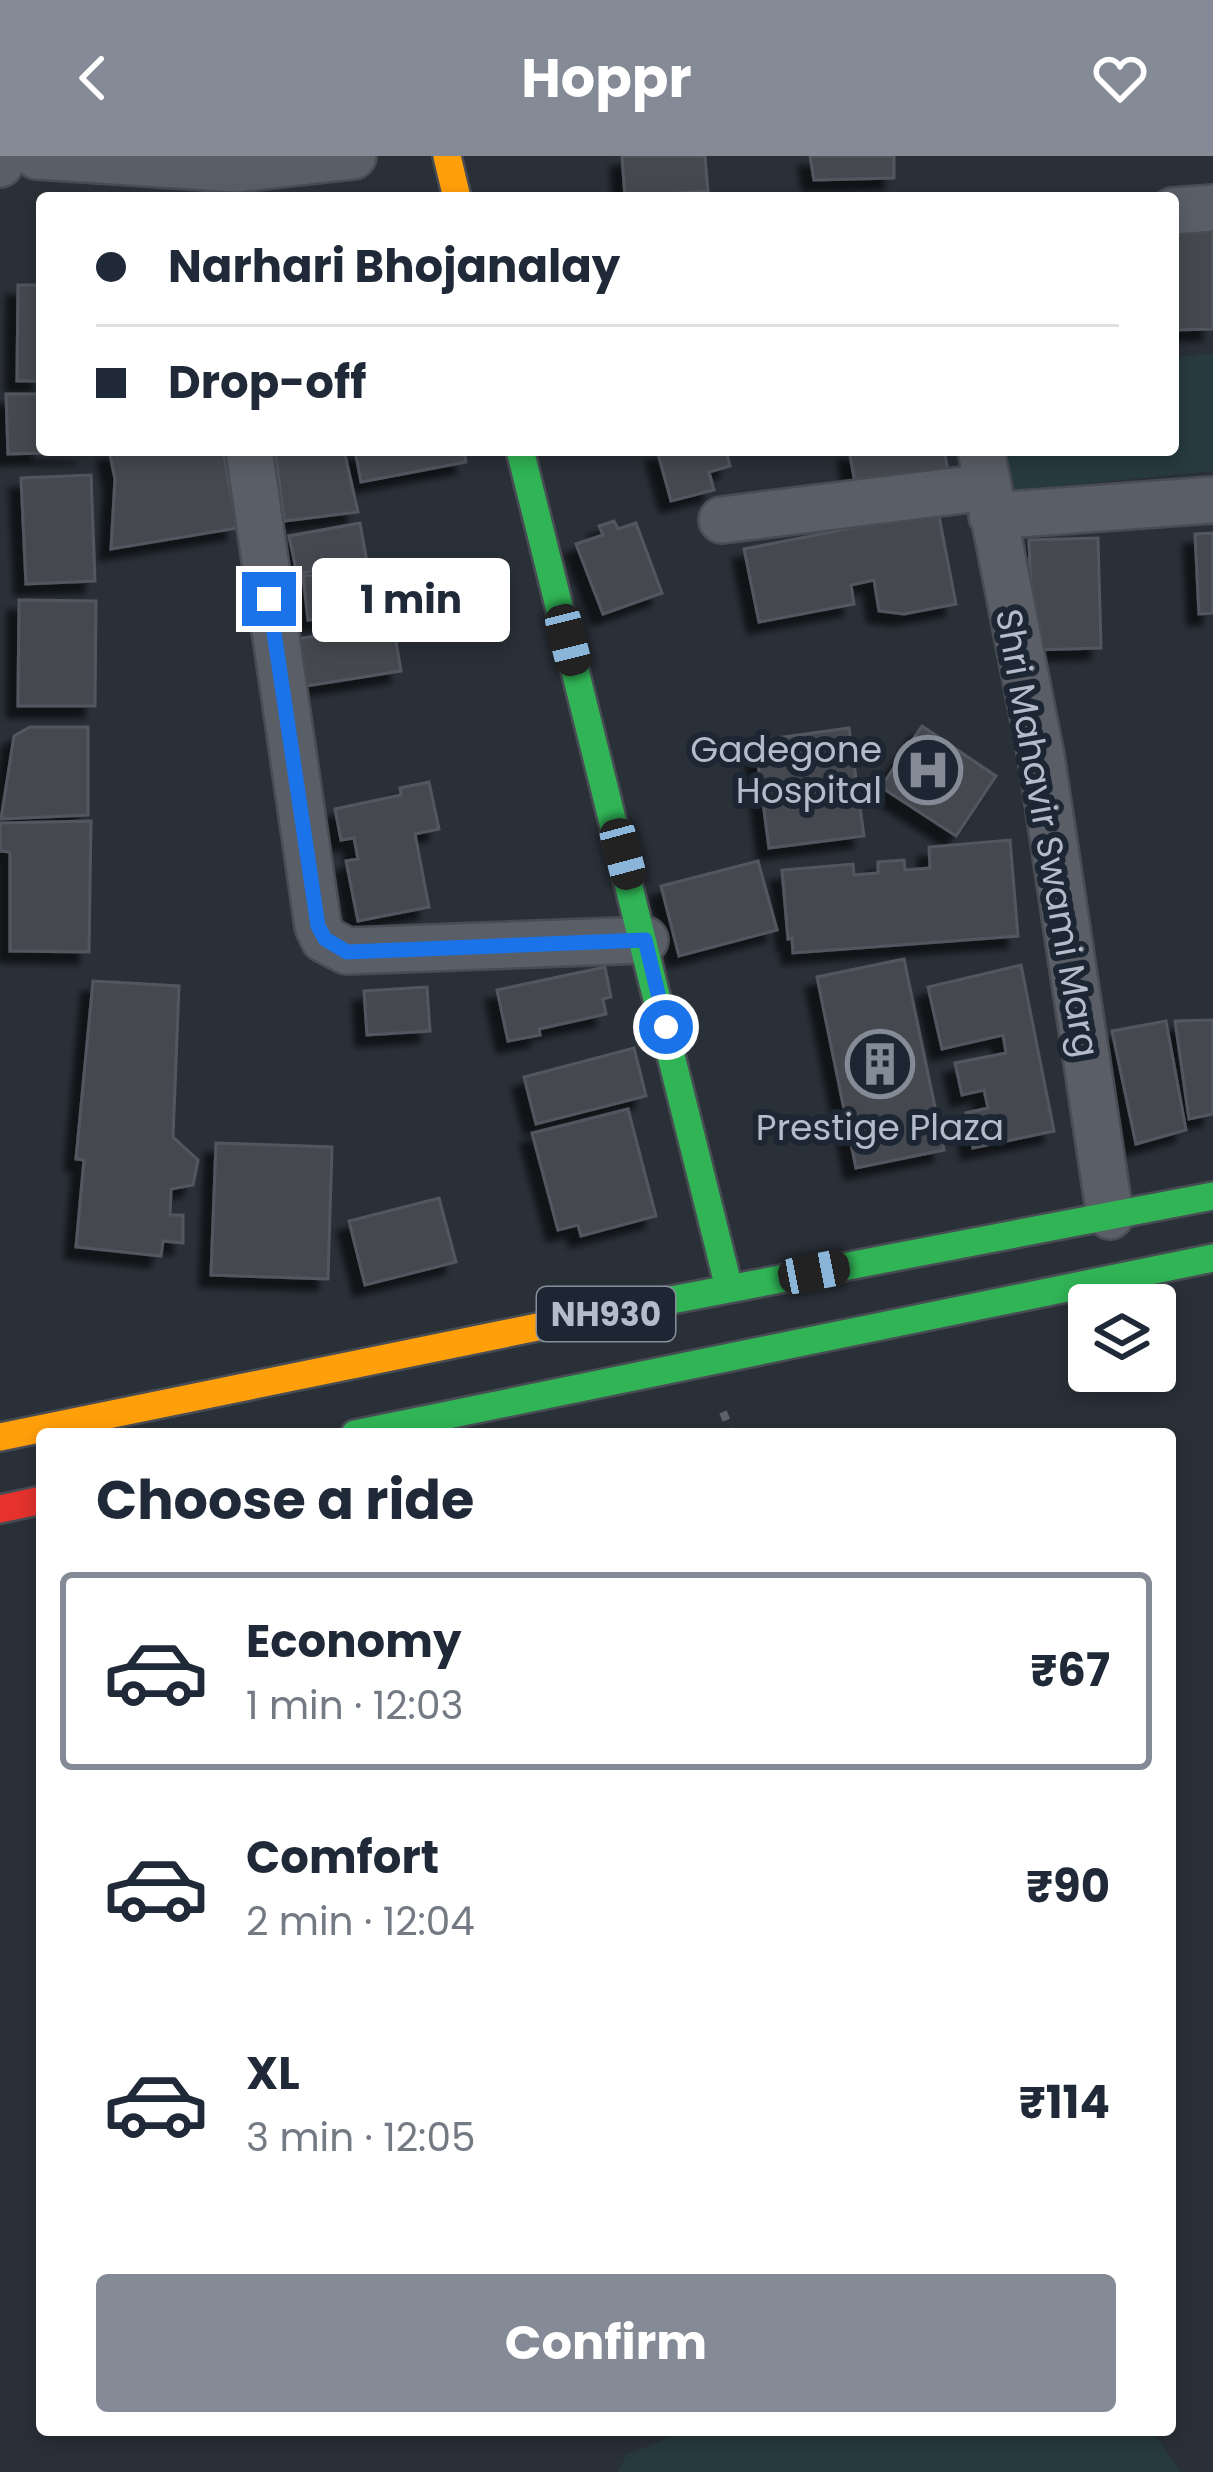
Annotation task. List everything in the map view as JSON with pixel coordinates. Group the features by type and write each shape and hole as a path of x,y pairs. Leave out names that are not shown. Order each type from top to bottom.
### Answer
{"main road":[{"path":"447,156 456,192"},
{"path":"522,456 730,1288"},
{"name":"NH930","path":"44,1428 730,1288 1213,1196"},
{"name":"NH930","path":"383,1428 1213,1258"},
{"name":"NH930","path":"0,1437 36,1430"},
{"path":"0,1509 36,1502"}],"street":[{"path":"37,156 240,183 352,156"},
{"path":"1179,211 1213,208"},
{"path":"250,456 318,926 325,939 347,952 645,940"},
{"path":"722,520 986,484 1213,500"},
{"name":"Shri Mahavir Swami Marg","path":"986,484 1041,756 1110,1216"},
{"path":"730,1288 752,1350"}],"green space":[{"path":"1213,354 1213,471 1008,491 1004,456 1179,456 1179,357"},
{"path":"672,2436 1156,2436 1181,2472 618,2472 626,2455"}],"building":[{"path":"622,156 705,156 708,191 625,192"},
{"path":"810,156 894,156 894,178 814,180"},
{"path":"1213,215 1213,329 1179,330 1179,216"},
{"path":"18,285 36,285 36,381 17,381"},
{"path":"6,394 36,394 36,453 8,454"},
{"path":"110,456 224,456 237,528 111,549 115,479"},
{"path":"276,456 345,456 358,512 284,521"},
{"path":"356,456 465,456 466,462 361,482"},
{"path":"659,456 728,456 730,466 709,472 714,490 671,501"},
{"path":"850,456 945,456 948,471 856,488"},
{"path":"91,475 95,581 26,584 21,478"},
{"path":"938,511 956,604 904,614 879,611 874,580 851,585 854,604 759,622 744,549"},
{"path":"614,521 618,529 636,523 662,593 603,614 576,544 603,535 599,526"},
{"path":"360,523 367,562 297,574 289,536"},
{"path":"1213,533 1213,613 1199,614 1195,534"},
{"path":"1098,538 1101,648 1033,650 1029,540"},
{"path":"373,569 378,613 308,620 303,576"},
{"path":"19,600 96,601 95,706 18,706"},
{"path":"393,623 401,671 306,686 298,639"},
{"path":"922,726 996,776 956,836 881,787"},
{"path":"30,727 88,727 88,815 1,819 14,736"},
{"path":"849,728 864,836 769,848 755,741"},
{"path":"429,782 439,829 415,834 429,907 358,921 346,861 358,859 354,838 341,840 335,809 401,795 400,788"},
{"path":"91,821 89,952 10,951 10,852 0,851 0,823"},
{"path":"1010,840 1018,936 793,953 782,870 853,864 854,875 878,873 878,862 904,860 905,870 930,868 929,847"},
{"path":"758,861 777,930 679,956 661,886"},
{"name":"Prestige Plaza","path":"904,959 944,1150 856,1168 817,977"},
{"path":"1021,965 1054,1131 973,1148 966,1113 988,1108 984,1090 962,1095 955,1063 1006,1053 1003,1035 942,1049 928,987"},
{"path":"605,967 611,997 603,999 606,1014 508,1041 497,990"},
{"path":"93,981 179,986 173,1137 198,1160 193,1185 171,1189 170,1215 183,1215 183,1243 163,1241 161,1256 76,1247 84,1160 76,1159"},
{"path":"427,987 430,1031 367,1035 364,991"},
{"path":"1213,1020 1213,1114 1189,1119 1175,1021"},
{"path":"1166,1021 1186,1130 1136,1144 1112,1031"},
{"path":"634,1048 646,1096 536,1124 524,1077"},
{"path":"628,1109 656,1216 581,1236 578,1225 558,1230 532,1133"},
{"path":"216,1143 332,1147 328,1279 211,1275"},
{"path":"439,1198 456,1262 365,1285 349,1221"}],"traffic: fast":[{"path":"521,456 729,1288"},
{"path":"640,1306 1213,1196"},
{"path":"384,1428 1213,1258"}],"traffic: slow":[{"path":"447,156 456,192"},
{"path":"44,1428 640,1306"},
{"path":"0,1437 36,1430"}],"traffic: jam":[{"path":"0,1509 36,1501"}],"place":[{"name":"Gadegone Hospital","path":"928,770"},
{"name":"Prestige Plaza","path":"880,1064"}],"route":[{"path":"269,599 318,926 325,939 347,952 645,940 666,1027"}]}
